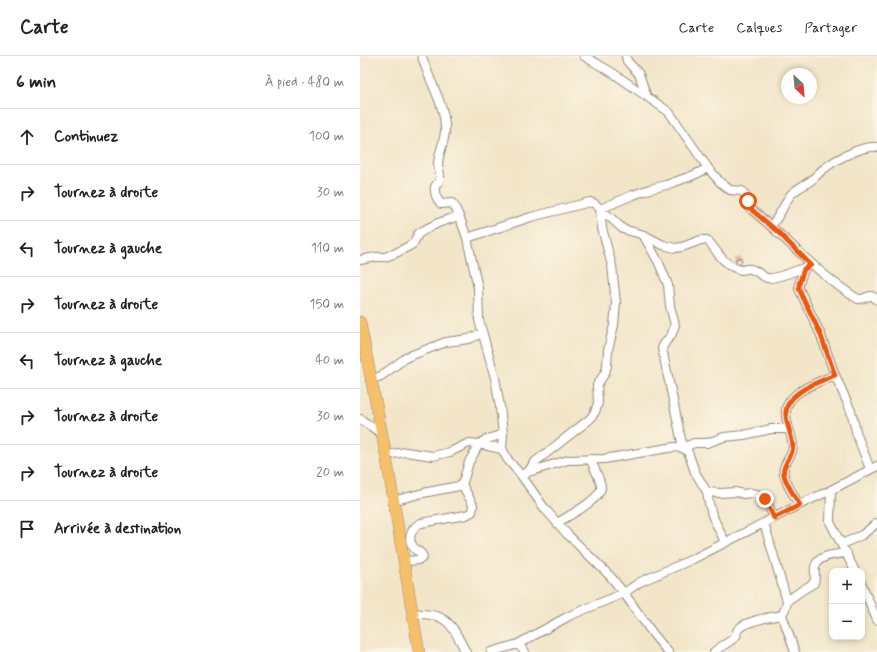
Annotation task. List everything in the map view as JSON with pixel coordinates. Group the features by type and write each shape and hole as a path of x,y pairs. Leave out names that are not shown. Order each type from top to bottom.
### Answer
{"main road":[{"path":"360,322 370,380 386,455 419,652"}],"street":[{"path":"422,56 440,101 445,125 438,163 440,178 436,187 436,196 437,200 441,204 452,203 459,216 467,238 478,288 479,320 495,378 500,407 503,434 502,449 508,460 524,474 557,523 566,534 610,576 668,652"},
{"path":"584,56 661,106 674,118 708,168 720,182 730,190 742,191 746,195 748,206 771,226 807,267 858,299 861,300 869,296 874,297 877,300"},
{"path":"626,56 631,67 638,74 647,97"},
{"path":"771,226 779,215 789,196 814,178 826,167 861,150 877,147"},
{"path":"600,209 632,195 666,185 694,175 708,168"},
{"path":"467,238 531,217 586,203 595,204 623,228 675,248 682,248 701,240 707,240 712,244 718,255 724,261 742,270 747,268 753,269 766,278 777,278 789,272 807,267"},
{"path":"524,474 535,462 590,420 598,403 597,385 605,373 607,366 608,350 614,325 616,303 612,266 602,228 600,209"},
{"path":"360,260 385,257 396,253 413,244 418,234 426,229 459,216"},
{"path":"644,235 659,262 668,284 670,306 675,325 672,336 666,341 662,348 682,448"},
{"path":"491,652 518,644 569,616 624,593 640,582 693,559 874,467 857,435 851,411 835,375 820,333 799,289 799,284 807,267"},
{"path":"370,380 381,376 407,357 446,342 469,339 482,333"},
{"path":"800,505 784,475 784,468 792,452 793,445 785,414 788,404 794,396 807,387 835,375"},
{"path":"360,419 381,433"},
{"path":"682,448 694,443 706,443 724,437 744,435 771,429 789,429"},
{"path":"404,562 421,559 423,557 421,552 415,549 412,545 411,533 416,525 466,515 472,512 473,505 462,484 469,462 479,444 484,440 503,434"},
{"path":"386,455 406,452 433,456 450,452 469,443 502,449"},
{"path":"524,474 568,460 604,459 674,447 682,448 688,452 695,472 707,492 712,515 726,542"},
{"path":"557,523 589,503 600,490 600,484 590,459"},
{"path":"393,501 459,486 462,484"},
{"path":"831,490 830,520 854,568"},
{"path":"707,492 736,492 760,495 765,499 774,518"},
{"path":"764,523 787,601 782,615 795,652"},
{"path":"842,544 862,535 877,523"},
{"path":"787,601 814,583 816,577 815,566 818,561 828,556 846,553"},
{"path":"865,592 877,620"},
{"path":"413,613 432,615 445,619 451,624 466,652"},
{"path":"714,652 719,647 734,639 737,631 746,624 782,615"},
{"path":"518,644 525,652"}],"building":[{"path":"741,257 742,262 737,264 735,259"}],"route":[{"path":"748,201 748,206 779,233 811,265 804,269 799,284 799,289 811,311 835,375 807,387 794,396 788,404 785,414 793,445 789,460 783,471 791,490 800,505 774,518 765,499"}]}
